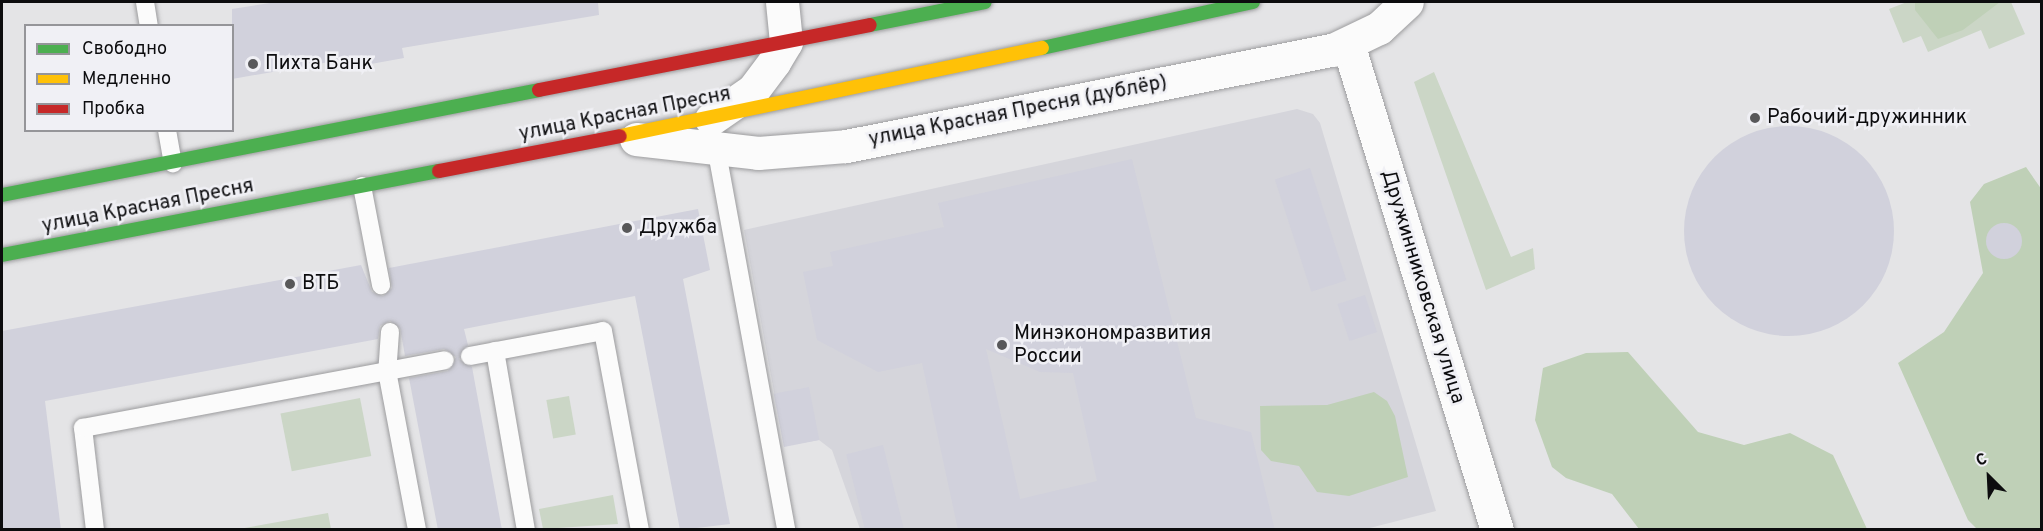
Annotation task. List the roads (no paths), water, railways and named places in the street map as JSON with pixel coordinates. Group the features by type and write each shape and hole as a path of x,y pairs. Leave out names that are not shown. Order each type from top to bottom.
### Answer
{"main road":[{"name":"улица Красная Пресня","path":"2,195 985,2"},
{"name":"улица Красная Пресня","path":"713,133 1254,2"},
{"name":"улица Красная Пресня","path":"2,255 613,137"}],"street":[{"path":"713,133 753,90 786,42 782,2"},
{"name":"улица Красная Пресня (дублёр)","path":"613,137 713,133 758,153 846,146 1291,59 1348,44 1379,28 1407,2"},
{"name":"Дружинниковская улица","path":"1348,44 1497,530"}],"lane":[{"path":"145,2 149,24"},
{"path":"167,132 173,163"},
{"path":"713,133 786,530"},
{"path":"362,186 381,285"},
{"path":"470,356 603,331 640,530"},
{"path":"390,332 387,370 417,530"},
{"path":"495,351 526,530"},
{"path":"95,530 83,428 445,360"}],"place":[{"name":"Пихта Банк","path":"253,64"},
{"name":"Рабочий-дружинник","path":"1755,118"},
{"name":"Дружба","path":"627,228"},
{"name":"ВТБ","path":"290,284"},
{"name":"Минэкономразвития России","path":"1002,345"}]}
